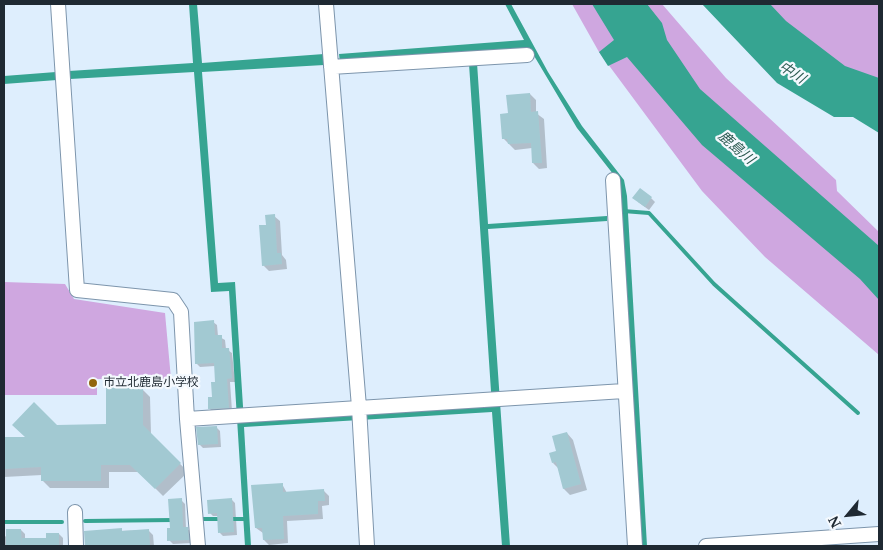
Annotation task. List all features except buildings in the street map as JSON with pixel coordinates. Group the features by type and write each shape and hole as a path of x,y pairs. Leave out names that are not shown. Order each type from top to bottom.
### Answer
{"street":[{"path":"58,4 77,290 173,300 180,312 198,546"},
{"path":"326,4 359,408 367,546"},
{"path":"331,68 527,55"},
{"path":"613,180 634,546"},
{"path":"187,419 624,391"},
{"path":"75,512 76,546"},
{"path":"706,546 879,534"}],"shaded area":[{"path":"572,4 608,4 879,285 879,355 765,257 702,191 599,52"},
{"path":"630,4 662,4 726,78 836,180 837,191 879,232 879,257 697,102"},
{"path":"732,4 879,4 879,111"},
{"path":"4,282 65,284 74,299 165,313 171,379 97,379 97,395 4,395"}],"water":[{"path":"189,4 197,4 202,63 324,54 324,65 202,72 218,283 235,282 244,422 492,406 469,64 477,63 488,224 607,216 607,221 488,229 510,546 502,546 492,412 244,427 251,546 245,546 229,291 211,292 194,72 70,79 69,71 193,63"},
{"path":"505,4 511,4 548,72 582,126 624,180 627,196 647,546 639,546 617,179 577,128 530,49 340,63 339,54 524,40"},
{"name":"鹿島川","path":"592,4 647,4 662,23 667,40 700,89 879,246 879,300 860,279 702,145 627,57 608,66 599,52 614,40"},
{"name":"中川","path":"702,4 770,4 786,21 845,66 879,78 879,133 853,117 834,117 777,83"},
{"path":"56,72 57,80 4,84 4,76"}],"waterway":[{"path":"623,211 649,213 714,284 858,413"},
{"path":"200,519 220,519"},
{"path":"230,519 247,519"},
{"path":"85,521 173,520"},
{"path":"4,522 62,522"}],"place":[{"name":"市立北鹿島小学校","path":"93,383"}]}
